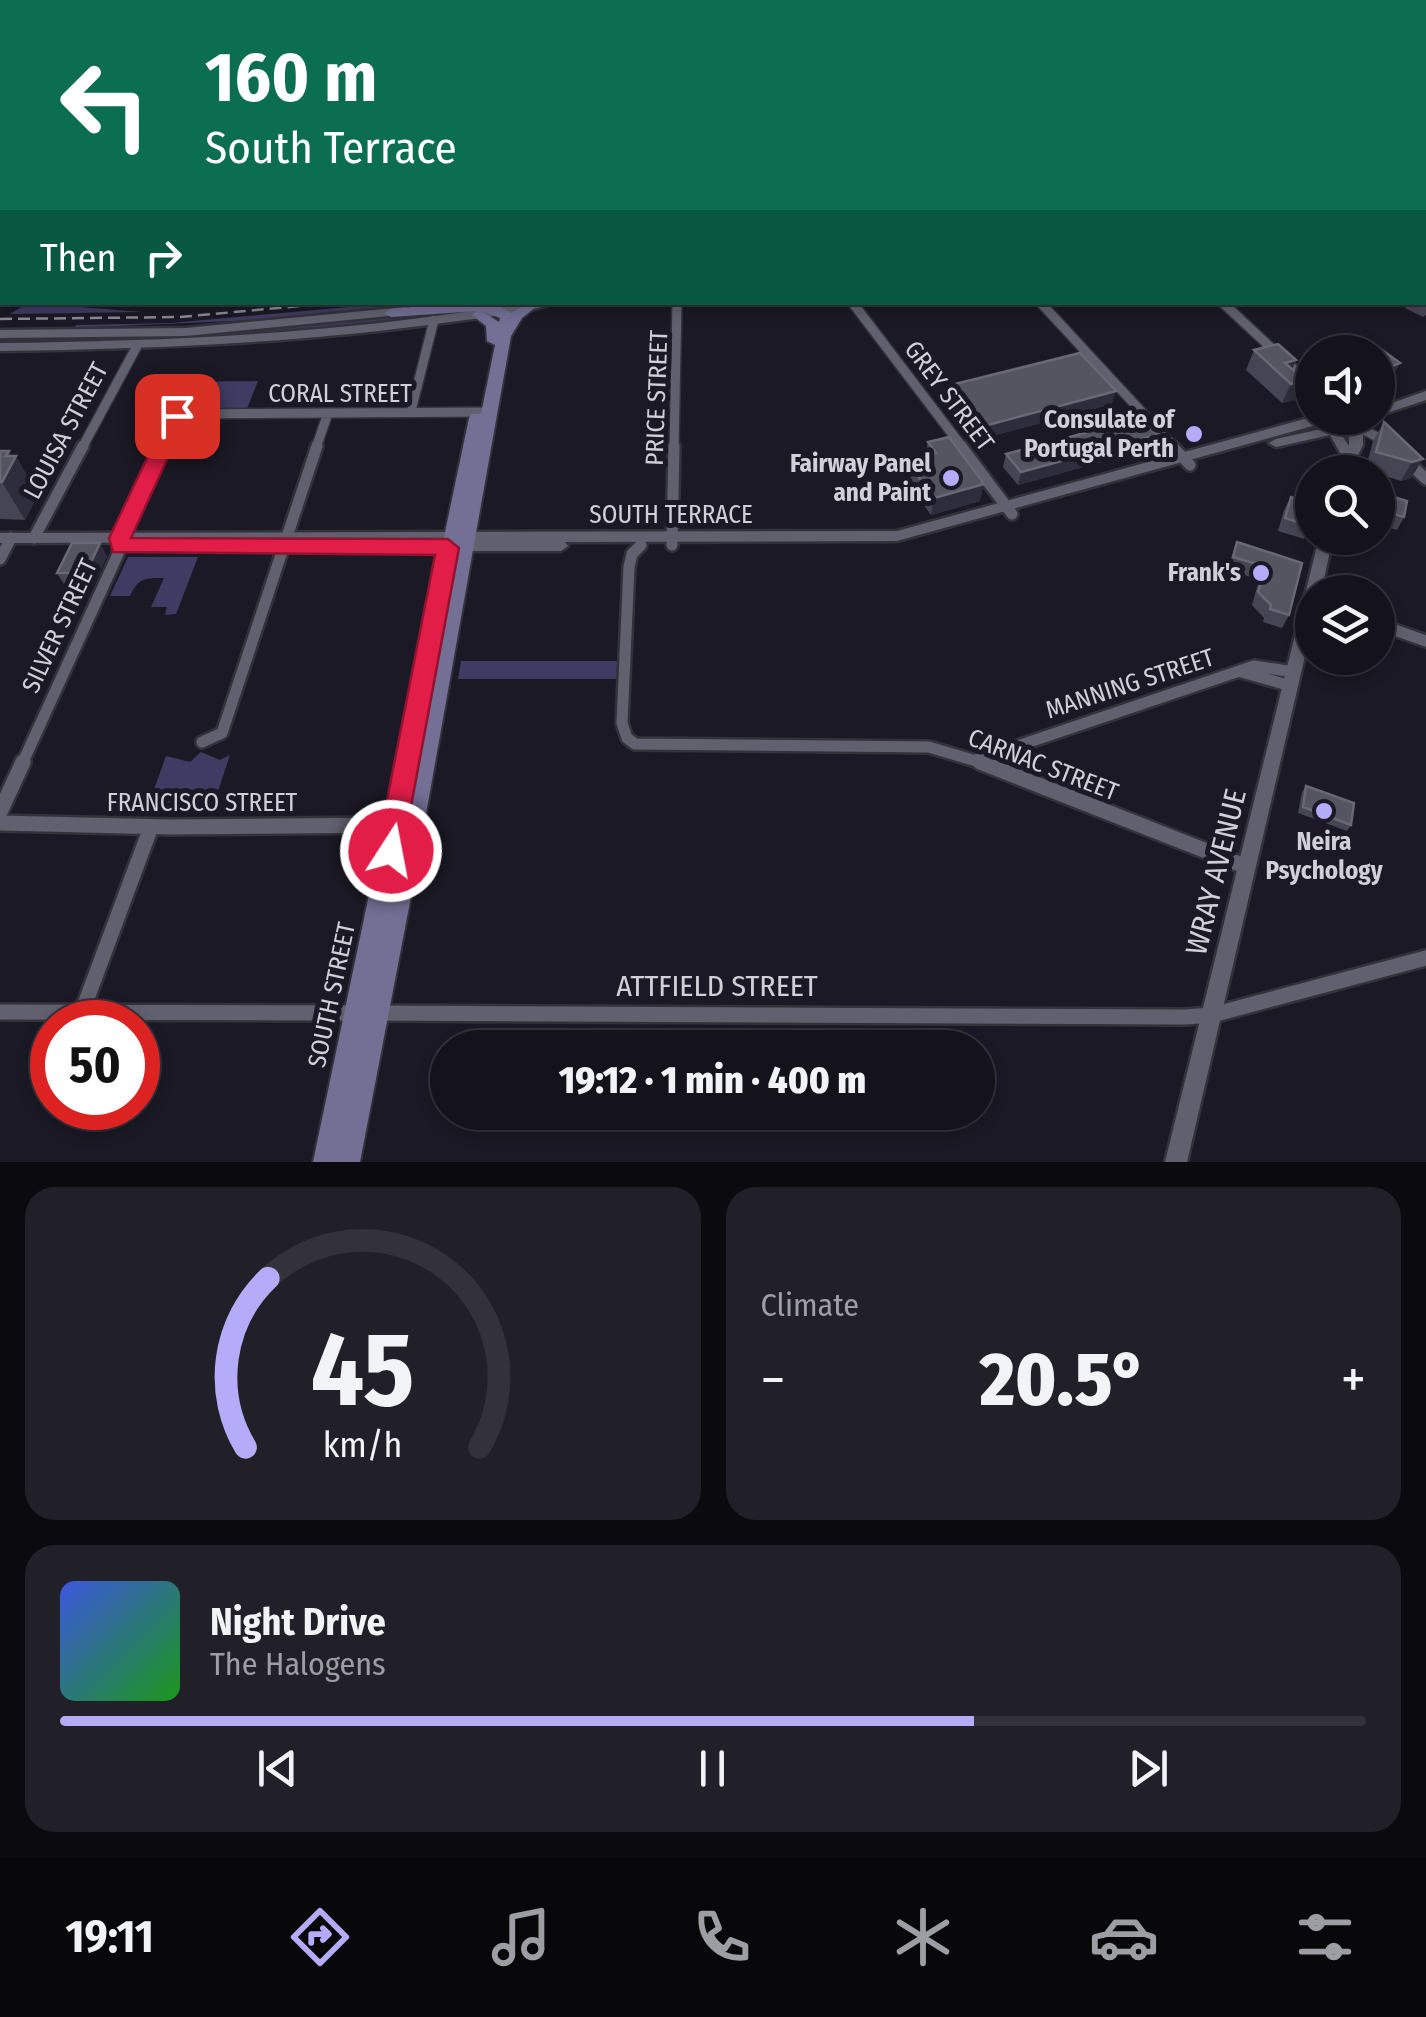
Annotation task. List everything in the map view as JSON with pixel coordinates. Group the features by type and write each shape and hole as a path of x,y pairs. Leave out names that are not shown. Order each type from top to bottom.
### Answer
{"main road":[{"path":"391,312 515,307 516,316 499,340"},
{"name":"SOUTH STREET","path":"347,1162 396,825 499,340 515,307"},
{"path":"478,309 492,324 499,340"},
{"name":"SOUTH STREET","path":"326,1162 367,1013 457,541"}],"street":[{"name":"GREY STREET","path":"854,305 1010,511"},
{"path":"1043,305 1187,462"},
{"path":"1225,305 1295,369"},
{"name":"PRICE STREET","path":"672,542 680,306"},
{"path":"0,334 186,332 391,312 515,307"},
{"path":"0,348 208,344 434,320 478,309"},
{"path":"412,407 434,320"},
{"name":"LOUISA STREET","path":"34,538 137,346"},
{"path":"1395,395 1426,385"},
{"path":"1395,406 1426,395"},
{"name":"CORAL STREET","path":"190,414 484,412"},
{"path":"202,742 222,733 328,413"},
{"name":"SILVER STREET","path":"2,820 173,420 190,414"},
{"name":"SOUTH TERRACE","path":"4,546 121,542 672,542 898,536 1010,511 1295,434"},
{"path":"1379,435 1426,479"},
{"name":"SOUTH TERRACE","path":"4,546 34,538 121,542"},
{"name":"SOUTH TERRACE","path":"457,541 641,545 672,542"},
{"name":"CARNAC STREET","path":"641,545 630,560 622,722 627,738 635,744 929,747 976,760 1246,867"},
{"path":"1395,630 1426,641"},
{"name":"WRAY AVENUE","path":"1176,1162 1295,667"},
{"name":"MANNING STREET","path":"976,760 1242,672 1292,679"},
{"name":"FRANCISCO STREET","path":"2,820 152,827 396,825"},
{"path":"87,1000 152,827"},
{"name":"ATTFIELD STREET","path":"160,1012 1212,1015 1426,958"},
{"name":"ATTFIELD STREET","path":"0,1012 30,1012"}],"shaded area":[{"path":"25,305 143,312 10,314"},
{"path":"411,305 257,320 74,328"},
{"path":"490,310 383,324 217,338 239,330"},
{"path":"218,381 258,381 246,411 167,413 175,400 195,386"},
{"path":"128,557 198,557 176,614 165,615 167,607 151,607 164,578 143,580 130,596 110,596"},
{"path":"461,661 619,661 617,679 458,679"},
{"path":"201,752 220,760 230,755 211,812 146,812 166,756 190,762"}],"building":[{"path":"1278,344 1295,359 1285,363 1295,372 1295,383 1291,384 1254,350"},
{"path":"1080,353 1116,391 984,426 951,385"},
{"path":"1141,418 1157,435 1021,472 1006,454"},
{"path":"1395,432 1423,459 1412,462 1376,452 1381,435"},
{"path":"949,437 984,484 934,498 907,461 936,453 928,442"},
{"path":"0,451 16,456 2,482 0,482"},
{"path":"1291,497 1295,498 1295,521 1285,518"},
{"path":"1395,497 1407,501 1404,517 1395,514"},
{"path":"1237,542 1302,563 1299,575 1295,575 1289,615 1270,609 1271,605 1258,592 1266,567 1233,557"},
{"path":"72,543 100,543 86,573 57,573"},
{"name":"Neira Psychology","path":"1306,786 1354,803 1351,825 1303,807"}],"railway":[{"path":"0,319 180,317 311,305"}],"place":[{"name":"Consulate of Portugal Perth","path":"1194,434"},
{"name":"Fairway Panel and Paint","path":"951,478"},
{"name":"Frank's","path":"1261,573"},
{"name":"Neira Psychology","path":"1324,811"}],"route":[{"path":"177,416 120,538 121,546 448,548 391,851"}]}
